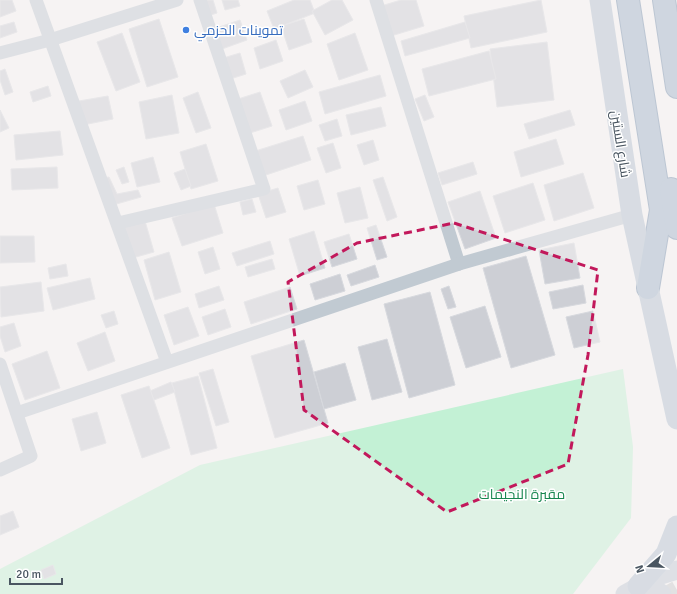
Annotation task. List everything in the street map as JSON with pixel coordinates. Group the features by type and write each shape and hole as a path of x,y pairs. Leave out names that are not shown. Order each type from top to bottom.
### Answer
{"highway":[{"path":"628,0 661,210 648,288"},
{"path":"643,0 677,228"},
{"path":"664,0 677,87"}],"main road":[{"name":"شارع الستين","path":"600,0 632,215 674,393 677,419"},
{"path":"631,590 666,554 677,526"},
{"path":"631,590 658,576 677,570"},
{"path":"631,590 658,590 662,594"}],"street":[{"path":"36,0 118,223 167,362"},
{"path":"0,53 50,40 177,0"},
{"path":"118,223 264,189 200,0"},
{"path":"376,0 459,264"},
{"path":"17,413 459,264 632,215"},
{"path":"0,364 31,456 0,470"}],"highlighted area":[{"path":"454,223 598,270 588,355 568,464 447,512 304,410 288,282 357,243"}],"green space":[{"name":"مقبرة النجيمات","path":"623,369 633,447 631,518 573,594 0,594 0,569 200,465"}],"building":[{"path":"0,0 12,0 16,11 0,17"},
{"path":"195,0 213,0 217,13 201,18"},
{"path":"222,0 238,0 240,6 225,10"},
{"path":"294,0 310,0 315,13 274,29 267,11"},
{"path":"332,0 342,0 353,20 325,35 312,11"},
{"path":"401,0 416,0 424,26 391,36 381,6"},
{"path":"541,0 547,32 471,48 464,16"},
{"path":"159,19 178,77 147,87 129,29"},
{"path":"304,19 312,42 289,50 281,26"},
{"path":"240,20 247,40 222,49 216,28"},
{"path":"14,22 17,32 0,38 0,26"},
{"path":"465,22 470,38 405,56 401,41"},
{"path":"122,33 140,82 116,91 97,42"},
{"path":"355,33 368,70 339,80 327,44"},
{"path":"276,40 283,61 260,69 254,48"},
{"path":"547,42 554,100 497,107 490,49"},
{"path":"489,51 496,79 429,96 422,69"},
{"path":"240,53 246,74 227,80 220,59"},
{"path":"5,69 13,92 5,95 0,80 0,71"},
{"path":"305,70 313,87 288,98 280,81"},
{"path":"380,75 386,96 325,114 319,92"},
{"path":"48,86 51,96 33,102 30,92"},
{"path":"198,92 211,128 196,133 183,98"},
{"path":"260,92 272,126 247,134 235,100"},
{"path":"172,95 179,133 146,139 139,102"},
{"path":"425,95 434,117 424,121 415,99"},
{"path":"108,96 113,119 83,125 79,101"},
{"path":"305,101 312,121 286,130 279,110"},
{"path":"381,107 386,126 351,135 346,115"},
{"path":"0,110 9,128 0,132"},
{"path":"570,110 575,125 529,139 524,124"},
{"path":"337,119 342,136 325,141 319,125"},
{"path":"60,131 63,155 16,160 14,135"},
{"path":"303,136 311,160 257,178 249,153"},
{"path":"556,139 564,164 521,177 514,152"},
{"path":"373,140 379,160 364,165 357,145"},
{"path":"333,143 341,168 326,173 317,148"},
{"path":"206,144 218,181 191,189 180,152"},
{"path":"153,157 160,182 137,187 131,163"},
{"path":"473,162 477,174 442,185 438,173"},
{"path":"57,167 58,188 12,190 11,169"},
{"path":"124,167 129,182 122,184 116,170"},
{"path":"185,169 191,186 181,190 174,173"},
{"path":"583,173 594,208 554,221 544,185"},
{"path":"109,177 117,194 138,190 141,197 113,205 103,178"},
{"path":"383,177 397,217 387,221 373,180"},
{"path":"318,180 325,204 304,210 297,186"},
{"path":"533,183 545,220 505,233 493,196"},
{"path":"360,187 368,218 345,223 337,193"},
{"path":"278,188 286,212 266,218 258,194"},
{"path":"480,191 496,238 465,249 448,202"},
{"path":"252,199 256,212 243,215 240,202"},
{"path":"214,204 223,233 182,246 172,218"},
{"path":"145,221 154,252 129,259 120,228"},
{"path":"376,225 387,257 377,260 367,228"},
{"path":"314,231 325,268 300,276 289,239"},
{"path":"349,234 357,259 332,267 324,242"},
{"path":"0,236 34,236 35,262 0,263"},
{"path":"270,241 274,254 237,266 232,253"},
{"path":"574,243 580,278 545,284 539,250"},
{"path":"213,247 220,269 205,274 198,252"},
{"path":"169,252 181,292 155,300 144,260"},
{"path":"526,256 555,355 511,368 483,268"},
{"path":"272,259 275,269 248,277 245,267"},
{"path":"66,264 68,276 50,279 48,268"},
{"path":"375,265 379,277 351,286 347,275"},
{"path":"340,274 345,291 315,300 310,284"},
{"path":"90,278 95,299 53,310 47,288"},
{"path":"41,282 44,311 1,317 0,287"},
{"path":"583,285 586,303 553,309 549,292"},
{"path":"219,286 224,300 199,308 195,294"},
{"path":"449,286 456,307 448,309 441,289"},
{"path":"290,287 297,309 251,324 244,302"},
{"path":"430,292 455,385 409,398 384,304"},
{"path":"485,306 501,357 466,368 450,317"},
{"path":"188,307 199,336 174,345 164,315"},
{"path":"225,309 231,327 208,335 202,317"},
{"path":"114,311 118,324 106,328 101,315"},
{"path":"593,311 600,342 574,348 566,317"},
{"path":"14,323 21,346 5,352 0,336 0,327"},
{"path":"105,332 115,361 88,371 77,343"},
{"path":"387,339 402,392 372,400 358,347"},
{"path":"304,340 328,423 275,438 251,356"},
{"path":"47,351 60,388 25,400 12,364"},
{"path":"345,363 356,400 324,409 314,372"},
{"path":"213,369 229,422 216,426 199,373"},
{"path":"198,376 217,448 191,455 172,383"},
{"path":"171,382 175,392 154,400 150,391"},
{"path":"149,386 170,448 142,458 121,395"},
{"path":"97,412 106,443 81,451 72,419"},
{"path":"13,511 19,527 0,535 0,516"},
{"path":"53,565 56,574 44,579 41,570"}],"tunnel":[{"path":"670,594 677,590"}],"place":[{"name":"تموينات الحزمي","path":"186,30"}]}
